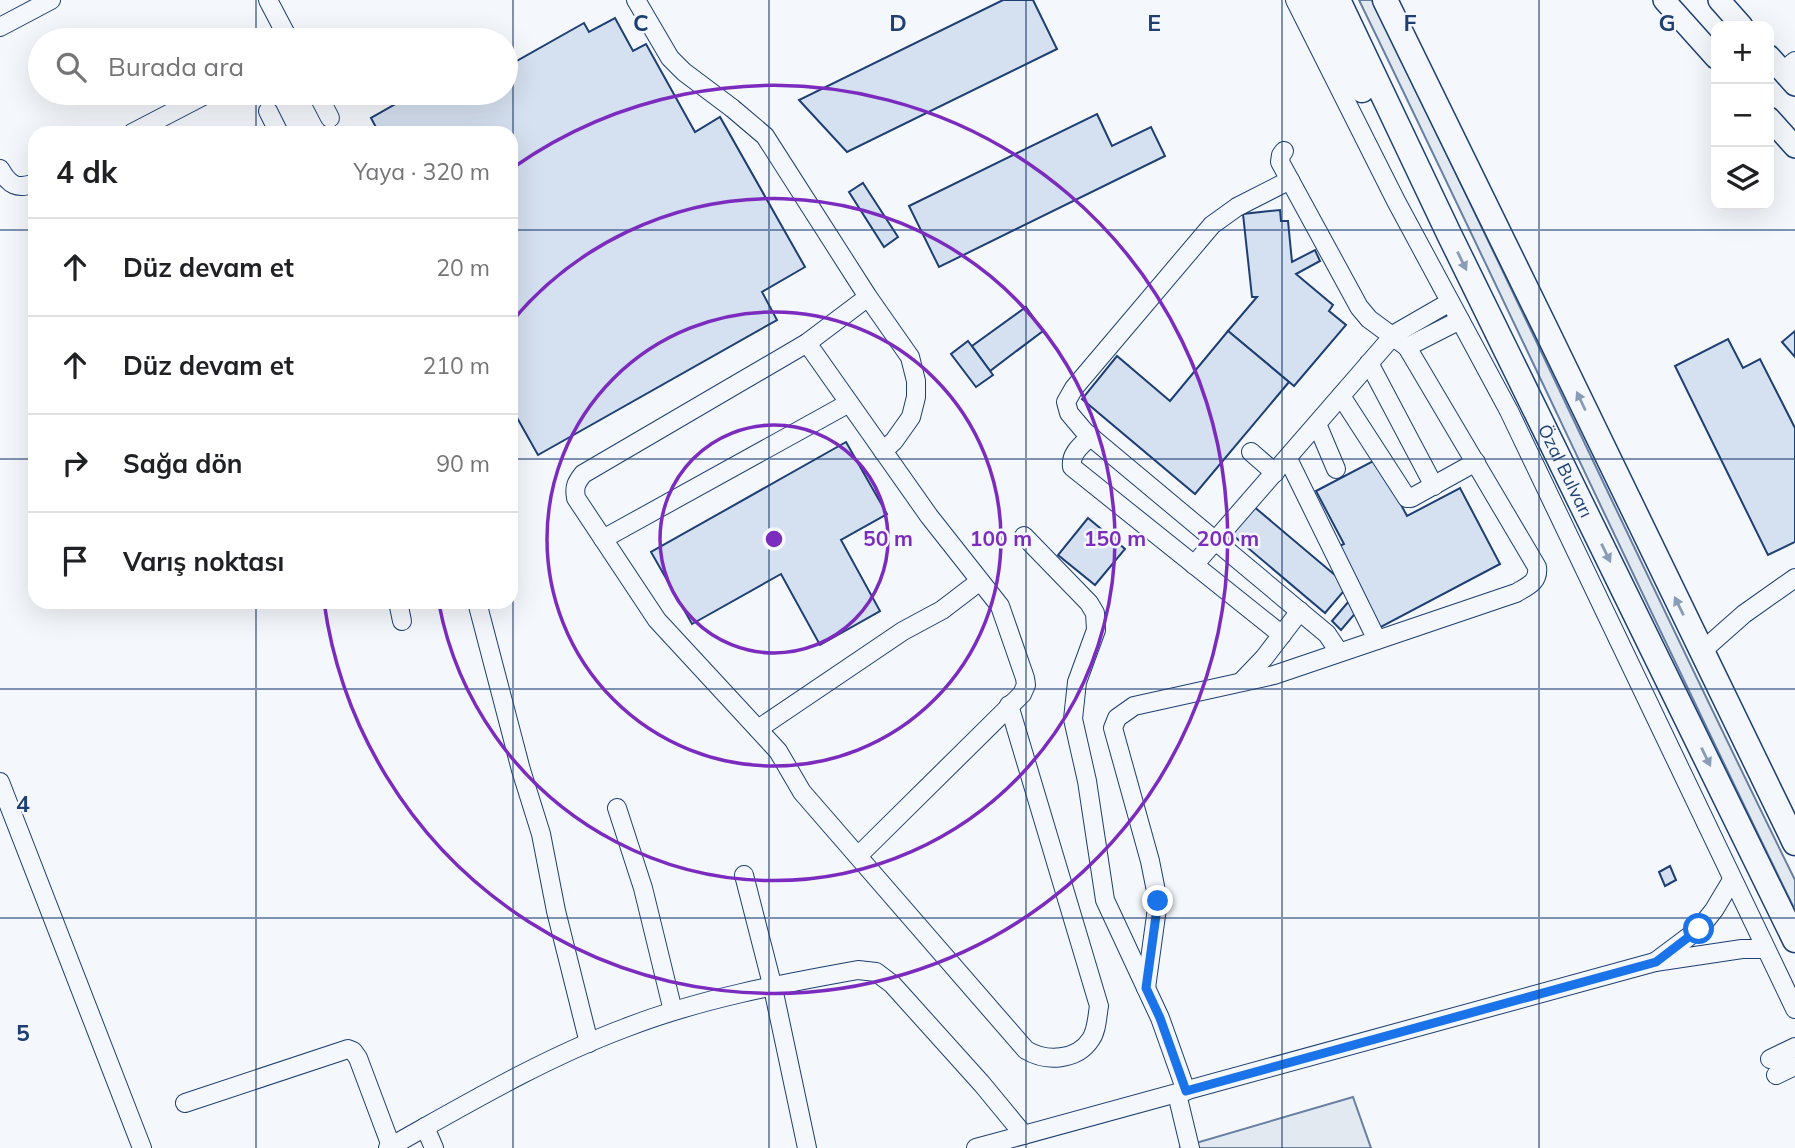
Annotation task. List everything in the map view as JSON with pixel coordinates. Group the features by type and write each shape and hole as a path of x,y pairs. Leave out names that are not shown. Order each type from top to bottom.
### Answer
{"highway":[{"path":"1317,0 1426,207 1449,234"},
{"name":"Özal Bulvarı","path":"1338,0 1449,234 1795,940"},
{"path":"1385,0 1493,216 1795,843"},
{"path":"1404,0 1475,153 1493,216"}],"main road":[{"path":"1664,0 1711,52"},
{"path":"1719,0 1738,21"},
{"path":"1774,123 1795,147"}],"street":[{"path":"0,27 51,0"},
{"path":"268,0 283,28"},
{"path":"636,0 670,58 684,72 733,107 765,136 868,297 910,357 916,381 916,397 911,417 894,441 883,451"},
{"path":"1295,0 1396,201 1531,456 1795,1009"},
{"path":"145,126 186,105"},
{"path":"323,105 330,118"},
{"path":"268,111 276,126"},
{"path":"1146,988 1158,901 1150,861 1113,728 1117,718 1134,706 1274,675 1516,593 1536,580 1538,574 1537,567 1476,463 1397,340 1369,319 1359,307 1280,162 1284,151"},
{"path":"0,169 7,181 15,187 28,186"},
{"path":"1290,180 1237,207 1212,225 1074,388 1066,402 1069,413 1091,436 1327,634 1339,652"},
{"path":"868,297 807,344 583,474 574,489 576,498 657,620 779,751 802,792 1026,1050 1040,1057 1062,1057 1072,1055 1086,1045 1095,1031 1099,1006 1009,705"},
{"path":"1194,565 1369,363 1450,302"},
{"path":"1397,340 1460,320"},
{"path":"807,344 929,516 1000,606 1026,685 1022,694 858,856"},
{"path":"1369,363 1433,486"},
{"path":"1341,396 1404,496 1411,498 1476,463"},
{"path":"603,539 849,403"},
{"path":"1317,424 1336,469"},
{"path":"1091,436 1074,454 1072,467 1282,635"},
{"path":"1251,452 1275,473"},
{"path":"1288,458 1377,640"},
{"path":"1024,536 1089,603 1095,613 1096,630 1077,682 1073,719 1087,780 1105,900 1160,1018 1182,1092 1190,1148"},
{"path":"1701,652 1744,614 1795,578"},
{"path":"758,729 903,631 942,610 980,581"},
{"path":"399,609 402,621"},
{"path":"479,609 521,770 541,834 556,911 589,1043"},
{"path":"1243,680 1300,611"},
{"path":"0,782 142,1148"},
{"path":"617,807 643,888 673,1011"},
{"path":"744,874 807,1148"},
{"path":"1656,962 1699,929 1732,880"},
{"path":"976,1148 1545,990 1656,962 1742,949 1765,949"},
{"path":"185,1103 348,1049 358,1058 390,1147 518,1076 589,1043 673,1011 858,970 876,972 892,984 1024,1135"},
{"path":"1795,1047 1773,1067 1795,1066"},
{"path":"425,1127 434,1148"}],"shaded area":[{"path":"1359,0 1372,0 1795,880 1795,910 1685,683"},
{"path":"1353,1097 1371,1148 1179,1148"}],"building":[{"path":"1003,0 1033,0 1057,49 847,152 799,100"},
{"path":"615,18 633,51 646,44 695,132 720,117 805,267 762,292 777,320 538,455 518,419 518,126 375,126 371,118 394,105 518,105 518,60 584,23 589,32"},
{"path":"1097,114 1112,146 1151,127 1165,156 939,267 909,206"},
{"path":"863,183 898,237 884,247 849,192"},
{"path":"1280,210 1281,221 1288,221 1292,262 1315,250 1320,261 1296,274 1333,305 1329,311 1346,325 1294,386 1228,331 1257,297 1252,297 1243,214"},
{"path":"1026,307 1043,331 990,371 972,346"},
{"path":"1228,331 1289,382 1195,494 1082,399 1117,356 1170,401"},
{"path":"1795,331 1795,357 1782,342"},
{"path":"1728,339 1743,368 1760,359 1795,428 1795,542 1768,555 1675,366"},
{"path":"968,341 993,375 976,387 951,354"},
{"path":"846,442 887,514 841,540 880,611 820,645 781,574 692,624 651,552"},
{"path":"1377,459 1407,516 1460,488 1500,564 1379,628 1337,547 1344,544 1316,491"},
{"path":"1252,505 1342,581 1343,592 1325,613 1229,532"},
{"path":"1088,518 1125,549 1095,585 1058,555"},
{"path":"1349,601 1359,609 1341,630 1332,621"},
{"path":"1670,866 1676,880 1665,886 1659,872"}],"route":[{"path":"1158,901 1146,988 1160,1018 1186,1091 1571,983 1656,962 1699,929"}]}
